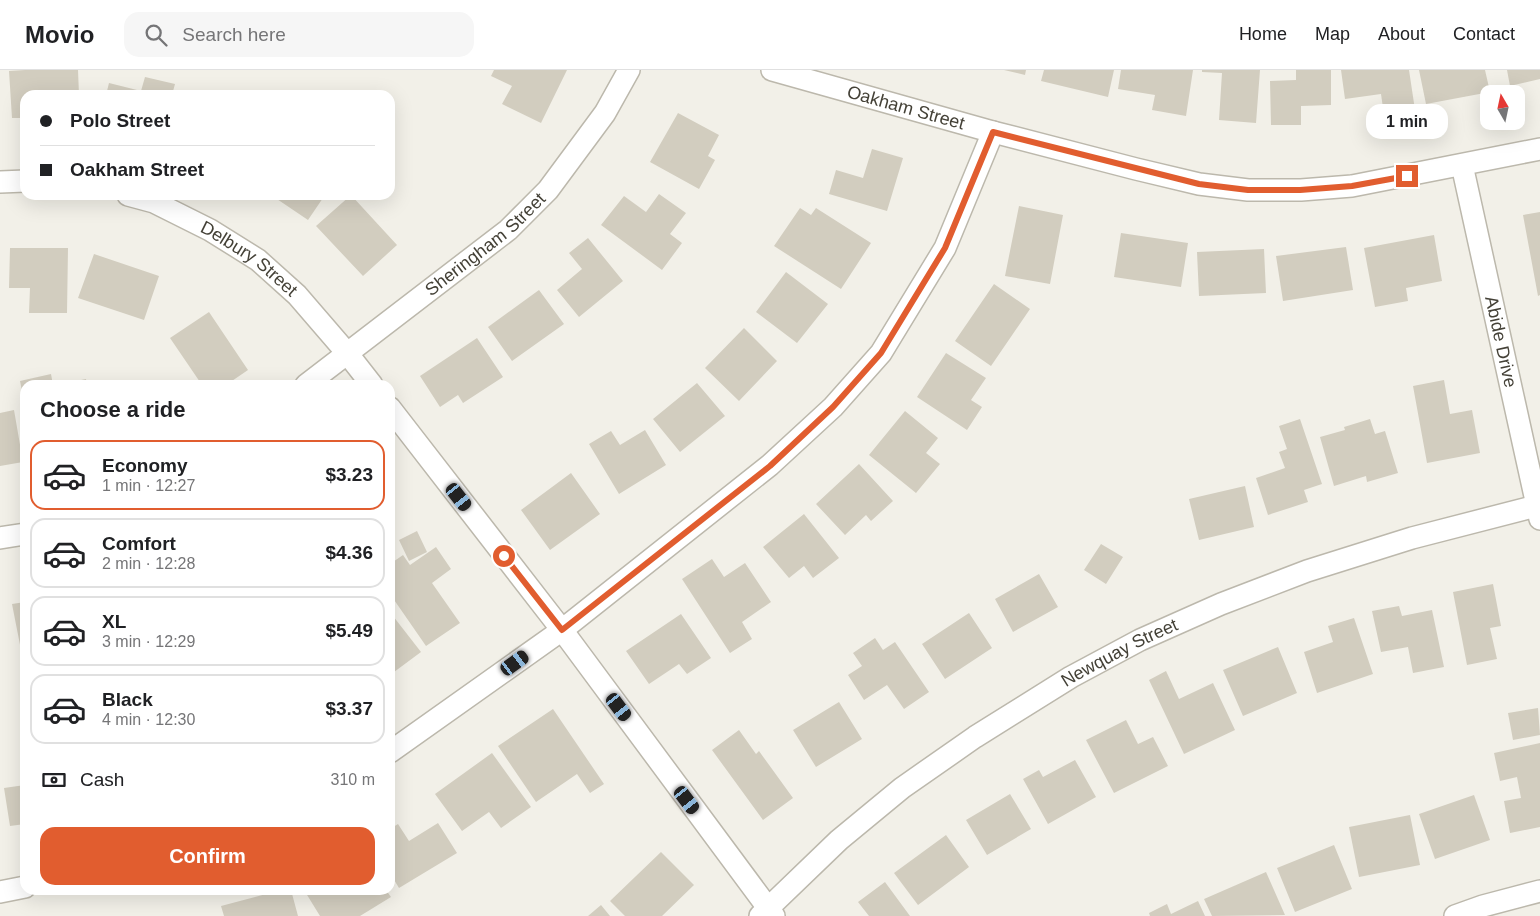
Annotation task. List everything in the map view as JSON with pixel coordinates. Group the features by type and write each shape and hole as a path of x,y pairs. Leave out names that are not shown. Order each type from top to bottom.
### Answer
{"street":[{"name":"Sheringham Street","path":"312,380 508,230 548,190 605,113 629,70"},
{"name":"Oakham Street","path":"772,70 993,132 1199,184 1248,190 1300,190 1352,186 1540,149"},
{"path":"395,748 562,630 770,466 833,407 881,353 945,248 993,132"},
{"name":"Abide Drive","path":"1462,165 1539,510"},
{"path":"0,182 20,181"},
{"name":"Delbury Street","path":"147,200 210,230 258,260 297,296 368,380"},
{"path":"395,414 562,630 767,914"},
{"name":"Newquay Street","path":"767,914 839,840 902,788 975,737 1071,677 1140,640 1221,604 1307,571 1412,538 1539,510"},
{"path":"0,538 20,535"},
{"path":"0,892 20,888"},
{"path":"1455,916 1483,906 1540,892"}],"building":[{"path":"78,70 79,90 20,90 20,118 12,118 9,71"},
{"path":"494,70 567,70 541,123 502,104 512,86 491,76"},
{"path":"1004,70 1026,70 1025,75"},
{"path":"1044,70 1114,70 1108,97 1041,81"},
{"path":"1121,70 1193,70 1186,116 1152,110 1155,95 1118,89"},
{"path":"1202,70 1260,70 1256,123 1219,120 1222,73 1202,72"},
{"path":"1296,70 1331,70 1331,105 1301,106 1301,125 1271,125 1270,81 1296,80"},
{"path":"1341,70 1409,70 1415,110 1384,115 1381,94 1345,99"},
{"path":"1419,70 1485,70 1488,85 1480,85 1480,94 1426,104"},
{"path":"1507,70 1540,70 1540,79 1510,85"},
{"path":"145,77 175,84 173,90 141,90"},
{"path":"109,83 137,90 107,90"},
{"path":"678,113 719,135 708,156 715,160 699,189 650,162"},
{"path":"872,149 903,158 887,211 829,194 836,170 863,178"},
{"path":"659,194 686,213 670,234 682,243 662,270 601,225 624,196 646,212"},
{"path":"278,200 322,200 308,220"},
{"path":"345,200 356,200 397,245 363,276 316,226"},
{"path":"1019,206 1063,215 1050,284 1005,276"},
{"path":"800,208 811,215 816,208 871,243 841,289 774,246"},
{"path":"1540,212 1540,295 1538,296 1523,215"},
{"path":"1121,233 1188,243 1181,287 1114,277"},
{"path":"1434,235 1442,281 1406,288 1408,301 1375,307 1364,248"},
{"path":"588,238 623,281 579,317 557,290 582,269 569,253"},
{"path":"1346,247 1353,290 1283,301 1276,256"},
{"path":"10,248 68,248 67,313 29,313 30,288 9,288"},
{"path":"1264,249 1266,293 1199,296 1197,252"},
{"path":"94,254 159,276 144,320 78,298"},
{"path":"786,272 828,304 797,343 756,312"},
{"path":"994,284 1030,309 991,366 955,341"},
{"path":"539,290 564,324 512,361 488,327"},
{"path":"209,312 248,370 233,380 199,380 170,338"},
{"path":"744,328 777,361 739,401 705,368"},
{"path":"477,338 503,377 463,403 458,395 440,407 420,376"},
{"path":"946,353 986,378 971,400 982,407 967,430 917,397"},
{"path":"51,374 52,380 24,380"},
{"path":"1444,380 1450,414 1472,410 1480,453 1427,463 1413,386"},
{"path":"697,383 725,416 680,452 653,419"},
{"path":"14,410 20,445 20,463 0,466 0,413"},
{"path":"905,411 938,438 926,453 940,464 916,493 869,455"},
{"path":"1300,419 1322,484 1304,490 1308,502 1268,515 1256,478 1285,468 1279,452 1287,449 1279,426"},
{"path":"1370,419 1375,434 1385,431 1398,473 1367,482 1366,476 1334,486 1320,437 1345,430 1344,427"},
{"path":"645,430 666,465 619,494 589,444 611,431 620,445"},
{"path":"859,464 893,501 871,521 866,515 845,535 816,504"},
{"path":"571,473 600,514 550,550 521,510"},
{"path":"1245,486 1254,527 1199,540 1189,499"},
{"path":"804,514 839,558 813,578 804,566 789,578 763,547"},
{"path":"417,531 427,552 409,561 399,540"},
{"path":"1101,544 1123,557 1106,584 1084,570"},
{"path":"436,547 451,569 432,583 460,623 426,646 395,601 395,561 403,555 410,565"},
{"path":"712,559 724,577 745,563 771,602 742,622 752,639 730,653 682,579"},
{"path":"1039,574 1058,607 1013,632 995,599"},
{"path":"1493,584 1501,626 1490,628 1497,659 1467,665 1453,592"},
{"path":"20,603 20,645 12,604"},
{"path":"1399,606 1402,616 1432,610 1444,667 1413,673 1408,647 1381,652 1372,611"},
{"path":"969,613 992,648 945,679 922,644"},
{"path":"681,614 711,658 687,674 679,664 649,684 626,651"},
{"path":"1354,618 1373,674 1317,693 1304,652 1333,642 1328,626"},
{"path":"395,619 421,652 395,671"},
{"path":"875,638 883,650 895,642 929,692 904,709 887,685 864,700 848,675 862,666 853,653"},
{"path":"1278,647 1297,693 1243,716 1223,670"},
{"path":"1166,671 1179,699 1213,683 1235,730 1184,754 1149,680"},
{"path":"839,702 862,739 816,767 793,730"},
{"path":"1538,708 1540,735 1513,740 1508,713"},
{"path":"553,709 604,784 590,793 577,774 536,802 498,746"},
{"path":"1126,720 1138,744 1153,737 1168,766 1114,793 1086,740"},
{"path":"739,730 756,754 759,751 793,798 763,820 712,750"},
{"path":"1540,743 1540,827 1510,833 1504,801 1521,798 1517,777 1500,781 1494,753"},
{"path":"492,753 531,807 501,828 489,812 462,831 435,794"},
{"path":"1075,760 1096,797 1048,824 1023,779 1039,770 1043,777"},
{"path":"20,786 20,825 10,826 4,788"},
{"path":"1010,794 1031,829 987,855 966,820"},
{"path":"1474,795 1490,840 1435,859 1419,814"},
{"path":"1410,815 1420,865 1359,877 1349,827"},
{"path":"438,823 457,853 399,888 395,881 395,826 398,824 409,841"},
{"path":"946,835 969,867 918,905 894,873"},
{"path":"1334,845 1352,889 1295,912 1277,868"},
{"path":"661,852 694,885 662,916 625,916 610,901"},
{"path":"1266,872 1285,915 1212,916 1204,899"},
{"path":"885,882 910,916 869,916 858,902"},
{"path":"262,895 292,895 298,916 224,916 221,906"},
{"path":"307,895 390,895 391,897 360,916 320,916"},
{"path":"1198,901 1205,916 1150,916 1149,913 1167,904 1171,914"},
{"path":"601,905 610,916 588,916"}],"route":[{"path":"504,556 562,630 770,466 833,407 881,353 945,248 993,132 1199,184 1248,190 1300,190 1352,186 1407,176"}]}
